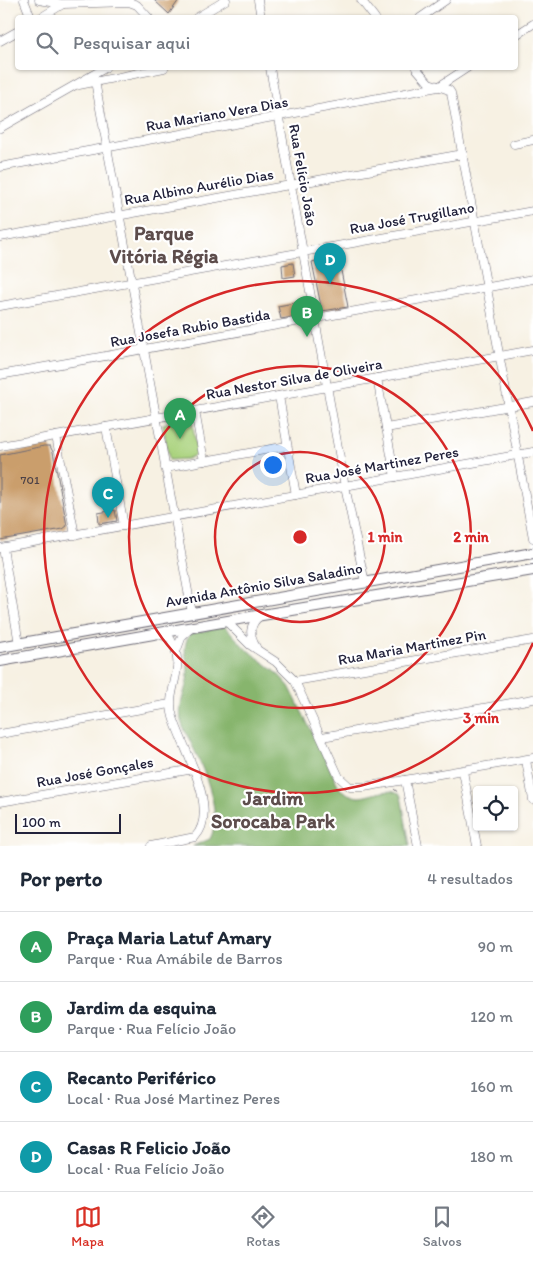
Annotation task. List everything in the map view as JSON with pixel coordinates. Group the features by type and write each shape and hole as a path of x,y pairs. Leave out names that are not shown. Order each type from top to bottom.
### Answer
{"main road":[{"name":"Avenida Antônio Silva Saladino","path":"0,647 533,553"},
{"path":"295,609 533,570"},
{"path":"295,609 355,594 365,583"},
{"name":"Avenida Antônio Silva Saladino","path":"0,661 295,609"}],"street":[{"path":"24,0 30,15"},
{"path":"39,0 63,4 129,2 137,5 146,15"},
{"path":"201,15 226,0"},
{"path":"258,0 260,15"},
{"path":"361,0 373,15"},
{"path":"424,15 446,0"},
{"path":"45,15 63,4"},
{"path":"518,34 533,24"},
{"path":"0,41 15,33"},
{"path":"0,128 101,70"},
{"path":"110,70 109,74 113,78"},
{"path":"69,87 154,70"},
{"name":"Rua Felício João","path":"270,70 345,486 365,583"},
{"path":"418,70 429,83 449,90 451,93 533,538"},
{"path":"438,87 464,70"},
{"path":"96,81 118,216 192,614"},
{"name":"Rua Mariano Vera Dias","path":"0,166 438,87"},
{"path":"514,144 533,140"},
{"name":"Rua Albino Aurélio Dias","path":"0,237 462,154"},
{"name":"Rua José Trugillano","path":"0,306 533,210"},
{"name":"Rua Josefa Rubio Bastida","path":"0,376 533,279"},
{"name":"Rua Nestor Silva de Oliveira","path":"0,446 533,350"},
{"path":"378,378 395,477"},
{"path":"279,396 296,495"},
{"path":"386,428 533,402"},
{"path":"195,411 204,461"},
{"path":"106,427 124,526"},
{"path":"56,436 75,535"},
{"path":"165,468 287,446"},
{"name":"Rua José Martinez Peres","path":"2,548 533,452"},
{"path":"2,548 19,644"},
{"path":"257,649 251,637 251,630 254,622 262,615"},
{"path":"227,622 257,649 276,662 295,681 340,777 350,787 364,787 529,759 533,800"},
{"path":"176,654 179,640 190,628"},
{"path":"151,846 188,840 200,832 204,818 194,769 172,716 170,704 178,670 176,654 170,638 158,634"},
{"name":"Rua Maria Martinez Pin","path":"295,681 533,640"},
{"path":"322,737 533,699"},
{"path":"0,734 170,704"},
{"name":"Rua José Gonçales","path":"0,802 194,769"},
{"path":"463,771 477,846"},
{"path":"406,780 418,846"}],"green space":[{"path":"188,418 192,420 197,454 187,459 169,460 163,424"},
{"path":"225,626 244,647 276,672 289,686 340,789 358,797 386,791 397,793 401,796 410,846 193,846 210,839 214,828 214,816 210,789 195,751 183,728 181,717 180,710 188,671 185,652 186,643 190,634"}],"building":[{"path":"154,0 179,0 169,14"},
{"path":"338,255 348,307 322,311 312,262"},
{"path":"293,263 295,276 283,278 282,265"},
{"path":"304,301 306,312 304,315 281,319 278,306"},
{"path":"50,446 53,452 67,526 63,529 0,540 0,455"},
{"path":"115,510 117,521 99,524 98,513"}],"place":[{"name":"Casas R Felicio João","path":"330,284"},
{"name":"Jardim da esquina","path":"307,337"},
{"name":"Praça Maria Latuf Amary","path":"180,439"},
{"name":"Recanto Periférico","path":"108,518"}],"district":[{"name":"Parque Vitória Régia","path":"164,244"},
{"name":"Jardim Sorocaba Park","path":"273,810"}]}
